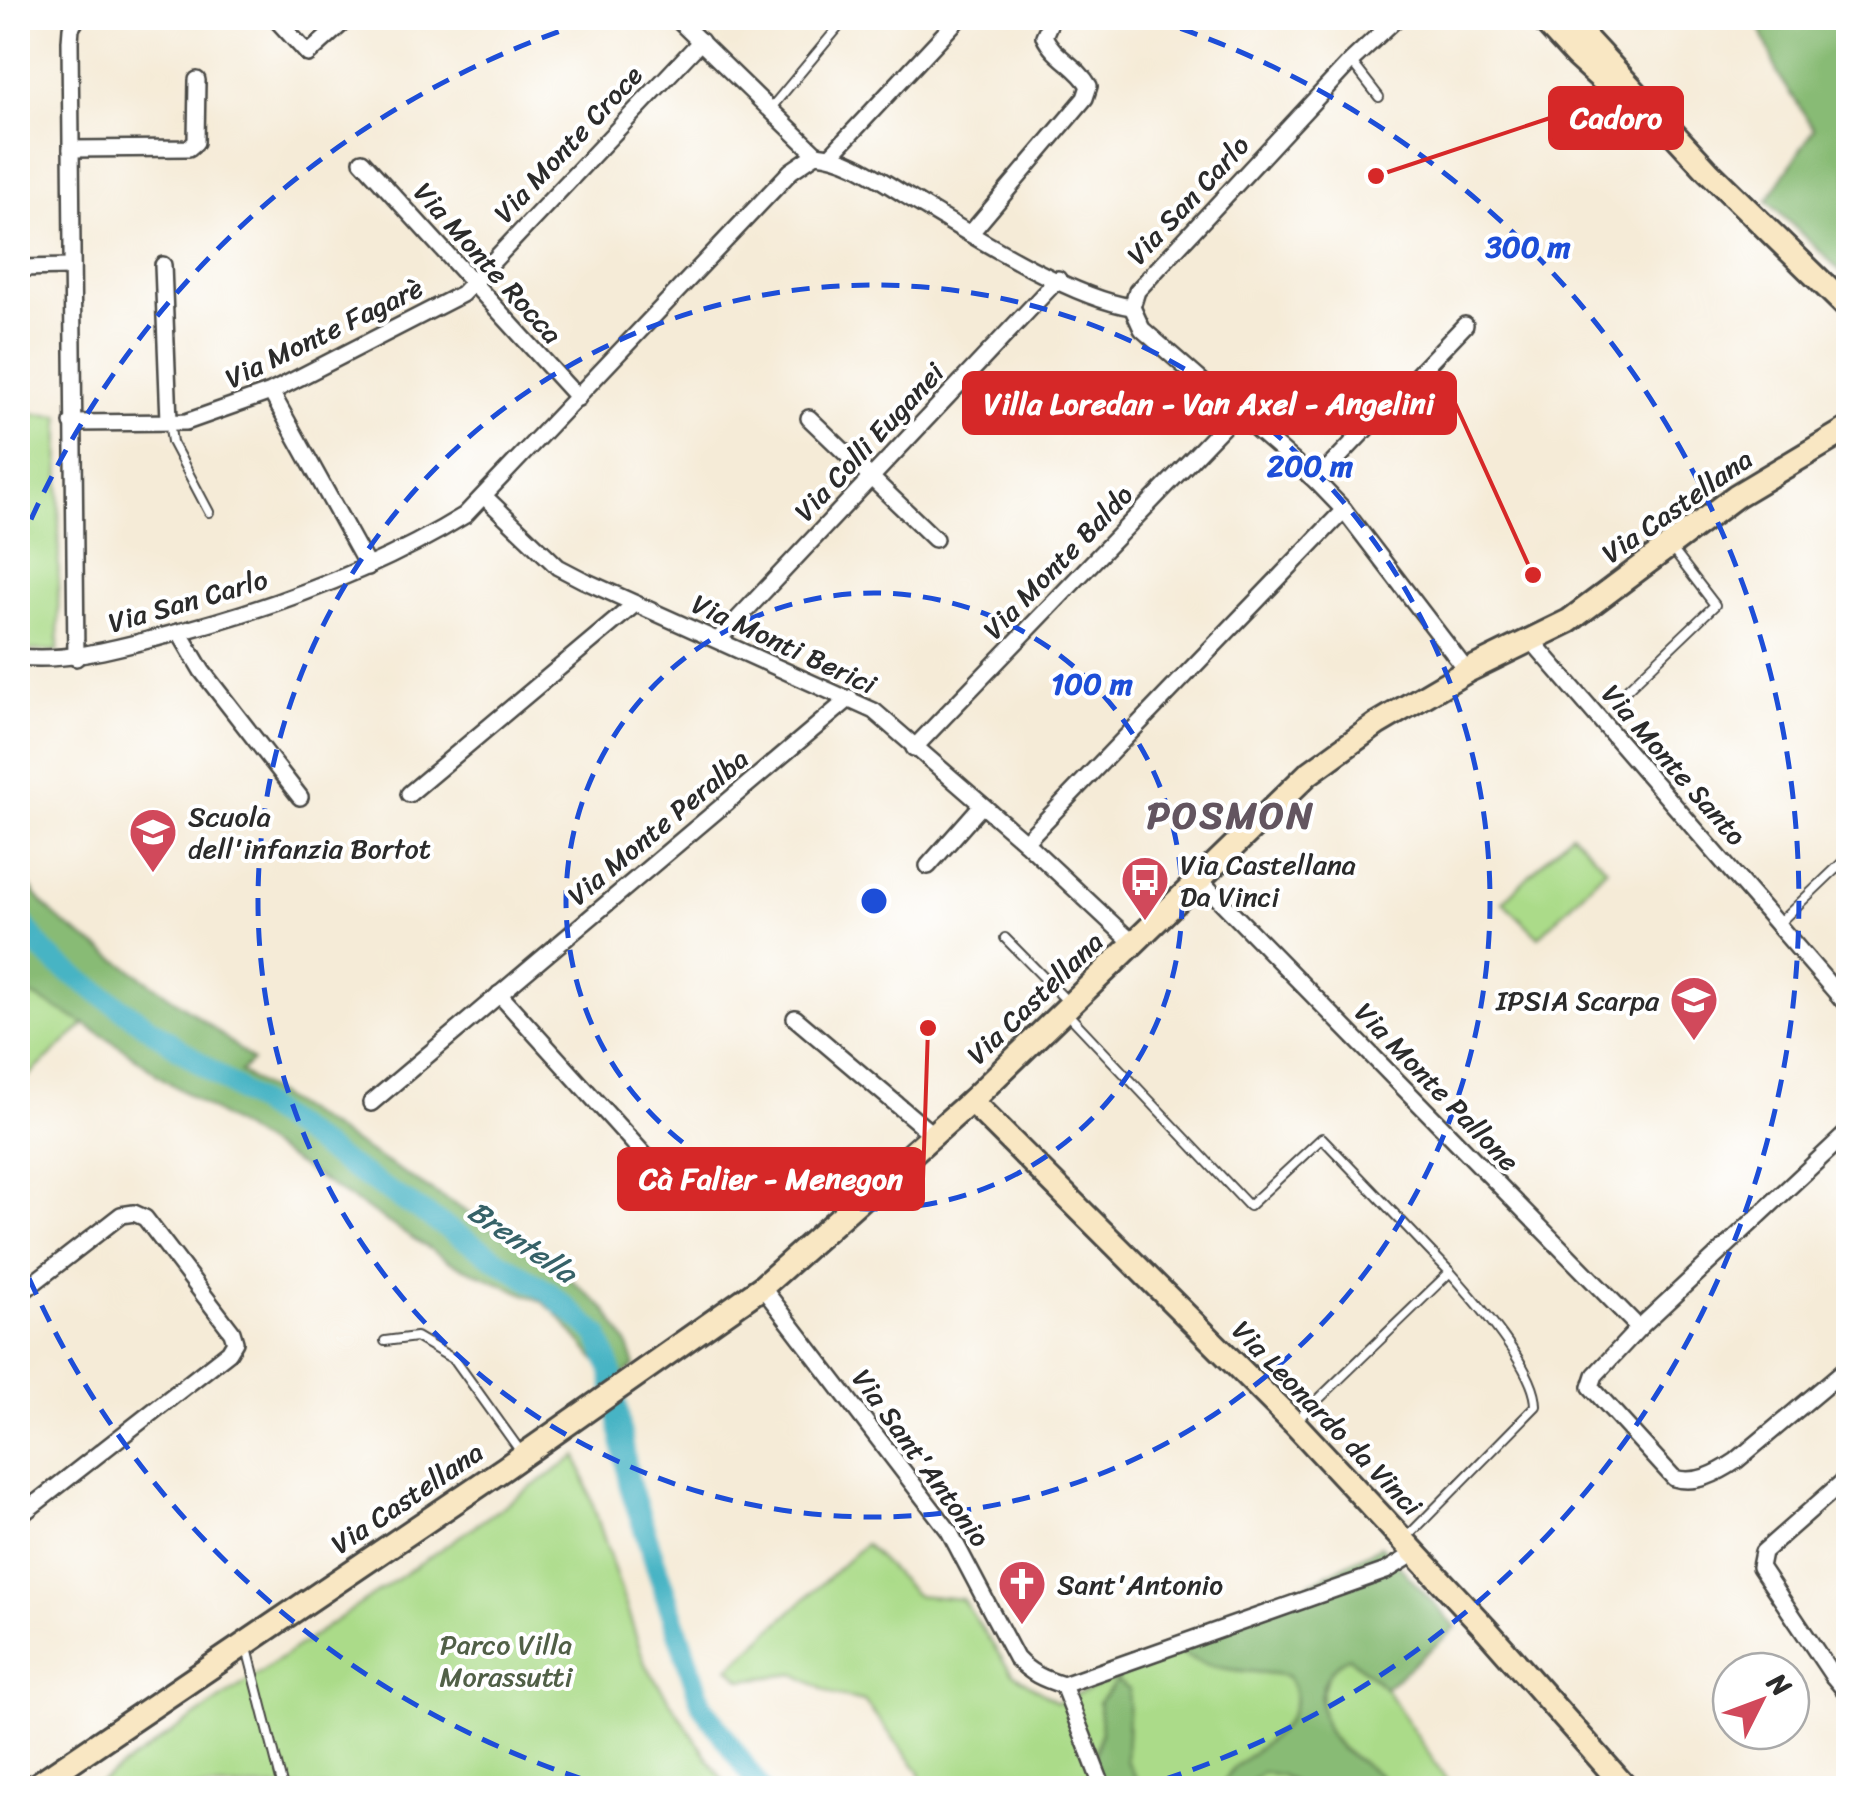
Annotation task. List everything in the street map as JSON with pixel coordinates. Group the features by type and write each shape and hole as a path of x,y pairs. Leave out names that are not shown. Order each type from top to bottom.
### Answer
{"main road":[{"path":"1541,18 1596,63 1846,306"},
{"path":"1567,18 1596,63"},
{"name":"Via Castellana","path":"32,1788 524,1456 762,1287 971,1101 1308,774 1377,724 1467,670 1569,620 1736,496 1845,433"},
{"name":"Via Leonardo da Vinci","path":"971,1101 1294,1423 1626,1788"}],"street":[{"path":"76,658 70,41 77,18"},
{"path":"275,18 308,54 348,18"},
{"path":"676,18 823,154"},
{"name":"Via San Carlo","path":"18,657 76,658 179,632 297,595 408,550 464,515 791,171 823,154 959,18"},
{"path":"970,234 1085,98 1089,86 1082,73 1050,50 1044,36 1052,18"},
{"name":"Via San Carlo","path":"823,154 848,161 970,234 1058,280 1114,304 1132,307 1137,291 1351,61 1397,18"},
{"path":"1527,18 1557,50 1596,63"},
{"path":"1554,18 1596,63"},
{"name":"Via Monte Croce","path":"473,284 700,40"},
{"path":"71,150 190,148 196,142 198,80"},
{"name":"Via Monte Rocca","path":"362,161 578,398"},
{"path":"163,265 168,422"},
{"path":"18,268 72,267"},
{"name":"Via Colli Euganei","path":"718,640 1058,280"},
{"name":"Via Monte Fagarè","path":"72,424 186,422 271,392 462,294 473,284"},
{"path":"1132,307 1142,330 1238,411 1344,510 1467,670"},
{"path":"1316,481 1465,325"},
{"path":"271,392 368,566"},
{"name":"Via Monte Baldo","path":"914,748 1238,411"},
{"path":"809,418 935,538"},
{"name":"Via Monti Berici","path":"485,497 558,566 874,711 1025,842 1134,944"},
{"path":"1025,842 1344,510"},
{"path":"409,794 636,604"},
{"path":"179,632 202,671 300,796"},
{"name":"Via Monte Santo","path":"1532,640 1848,1006"},
{"name":"Via Monte Peralba","path":"371,1103 850,698"},
{"path":"928,866 982,805"},
{"name":"Via Monte Pallone","path":"1200,880 1639,1328"},
{"path":"500,994 667,1180"},
{"path":"795,1018 933,1135"},
{"path":"1848,1132 1639,1328 1594,1375 1591,1386 1674,1478 1686,1482 1720,1472 1736,1461 1848,1366"},
{"path":"18,1295 121,1215 134,1212 145,1218 232,1332 235,1342 229,1352 18,1517"},
{"name":"Via Sant'Antonio","path":"762,1287 950,1532 1016,1658 1042,1679 1063,1684"},
{"path":"1848,1476 1764,1552 1759,1562 1832,1676 1848,1694"},
{"path":"1104,1788 1063,1684 1386,1571 1409,1547"},
{"path":"1832,1676 1848,1662"}],"lane":[{"path":"770,108 846,18"},
{"path":"1351,61 1379,96"},
{"path":"168,422 172,442 209,512"},
{"path":"1620,696 1715,605 1669,546"},
{"path":"1779,923 1848,857"},
{"path":"1005,938 1250,1206 1322,1138 1450,1272 1506,1340 1537,1401 1409,1547"},
{"path":"1294,1423 1450,1272"},
{"path":"385,1340 416,1337 455,1360 524,1456"},
{"path":"246,1644 283,1788"}],"green space":[{"path":"1756,18 1835,18 1848,27 1848,278 1767,201 1814,129 1778,74"},
{"path":"18,413 60,416 58,651 18,650"},
{"path":"1571,833 1607,868 1539,937 1503,902"},
{"path":"18,868 40,900 63,922 188,1009 252,1061 240,1072 559,1269 606,1310 627,1343 635,1366 610,1383 603,1369 541,1301 450,1262 159,1076 110,1040 21,990"},
{"path":"18,985 86,1023 18,1086"},
{"name":"Parco Villa Morassutti","path":"577,1456 645,1664 728,1788 91,1788"},
{"path":"865,1544 916,1595 962,1599 1011,1672 1057,1702 1180,1652 1205,1664 1287,1676 1294,1691 1289,1718 1233,1769 1220,1788 1142,1788 1126,1760 1129,1690 1099,1702 1101,1732 1092,1770 1096,1788 922,1788 920,1772 864,1701 834,1695 795,1674 742,1680 729,1668"},
{"path":"1381,1546 1456,1628 1385,1688 1349,1657 1334,1667 1325,1681 1321,1705 1330,1736 1392,1788 1303,1788 1281,1775 1262,1772 1243,1788 1220,1788 1233,1769 1281,1729 1290,1717 1294,1691 1287,1676 1205,1664 1180,1652"},
{"path":"1349,1657 1385,1688 1452,1788 1392,1788 1336,1742 1324,1721 1322,1694 1331,1666"},
{"path":"1117,1681 1129,1690 1126,1760 1142,1788 1096,1788 1092,1770 1101,1732 1099,1702"},
{"path":"1261,1771 1281,1775 1303,1788 1243,1788"}],"waterway":[{"name":"Brentella","path":"18,917 43,951 59,965 344,1163 550,1293 598,1335 611,1371 629,1483 702,1705 760,1788"}],"place":[{"name":"Cadoro","path":"1376,176"},
{"name":"Villa Loredan - Van Axel - Angelini","path":"1533,575"},
{"name":"Scuola dell'infanzia Bortot","path":"153,874"},
{"name":"Via Castellana Da Vinci","path":"1145,922"},
{"name":"Cà Falier - Menegon","path":"928,1028"},
{"name":"IPSIA Scarpa","path":"1694,1042"},
{"name":"Sant'Antonio","path":"1022,1626"}],"district":[{"name":"POSMON","path":"1231,815"}]}
